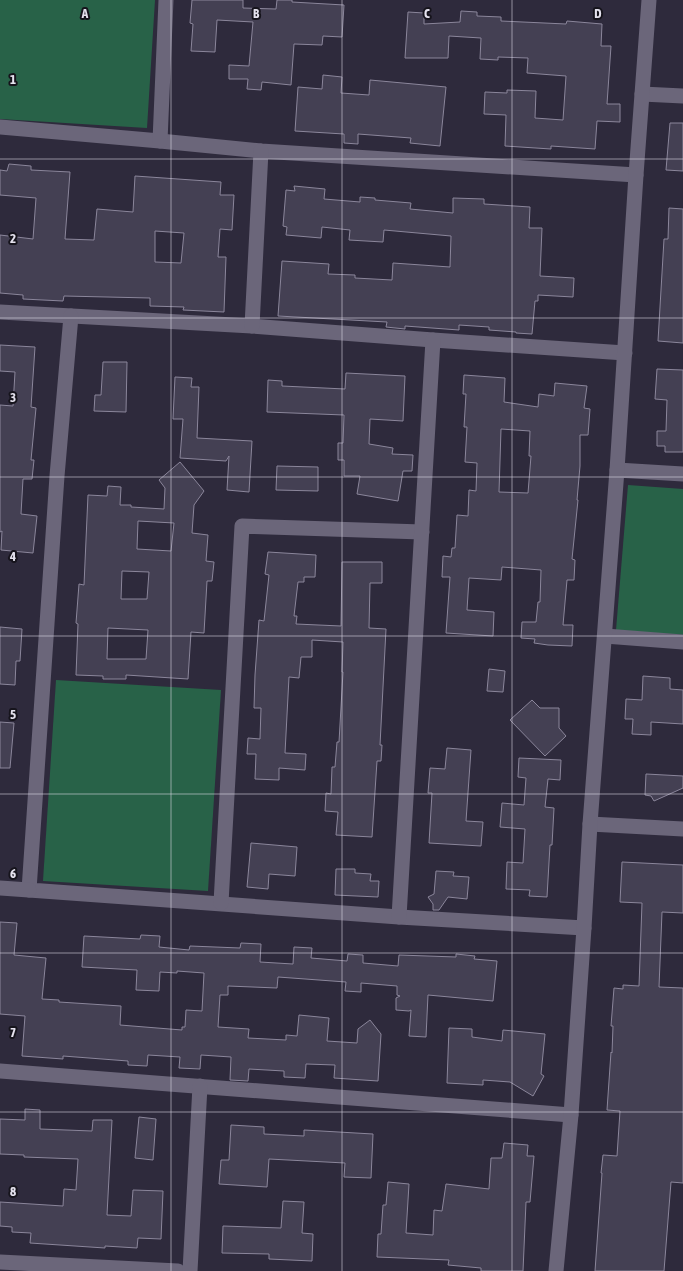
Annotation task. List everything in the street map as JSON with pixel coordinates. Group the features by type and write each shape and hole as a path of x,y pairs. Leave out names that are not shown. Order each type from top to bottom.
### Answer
{"street":[{"path":"160,141 166,0"},
{"path":"556,1271 571,1115 590,824 617,470 649,0"},
{"path":"642,94 683,96"},
{"path":"0,127 261,151 636,175"},
{"path":"252,326 261,151"},
{"path":"0,312 252,326 625,353"},
{"path":"29,890 57,484 71,316"},
{"path":"399,917 433,340"},
{"path":"617,470 683,474"},
{"path":"221,903 242,526 422,532"},
{"path":"605,636 683,642"},
{"path":"590,824 683,829"},
{"path":"0,888 399,917 584,928"},
{"path":"0,1071 571,1115"},
{"path":"190,1271 200,1086"},
{"path":"0,1262 178,1271"}],"green space":[{"path":"0,0 155,0 147,128 0,119"},
{"path":"628,485 683,489 683,635 616,630"},
{"path":"56,680 221,690 208,891 43,881"}],"building":[{"path":"192,0 243,0 243,8 276,9 277,0 344,5 342,37 323,36 322,45 294,44 291,85 262,82 261,90 247,89 248,79 229,79 229,65 249,66 253,22 217,20 215,52 191,51 193,24 190,23"},
{"path":"461,11 477,12 477,16 501,17 501,21 566,24 567,21 602,24 601,46 611,46 607,104 620,104 620,122 597,121 595,149 551,146 551,149 505,146 506,115 484,114 485,92 507,93 507,90 536,91 535,118 563,120 566,76 527,73 528,58 498,57 498,60 480,59 481,38 449,36 448,58 405,58 408,12 424,13 424,24 460,22"},
{"path":"323,75 342,77 341,93 369,95 370,80 446,87 440,146 410,143 411,138 358,134 358,144 344,143 344,134 295,131 298,87 322,89"},
{"path":"670,123 683,123 683,171 666,170"},
{"path":"9,164 31,166 31,170 70,172 65,239 94,240 97,209 133,212 135,176 221,182 220,195 234,195 232,230 220,229 218,257 226,257 224,312 183,310 184,307 150,306 150,298 64,296 63,301 23,299 23,295 0,293 0,235 33,239 36,198 0,195 0,170 7,171","holes":["155,231 184,233 181,263 155,262"]},
{"path":"294,186 325,189 324,199 360,202 360,197 375,198 375,200 411,203 410,209 453,213 453,198 484,199 484,204 530,207 529,228 542,228 540,276 574,278 573,297 538,295 538,301 535,301 532,334 489,330 489,327 459,325 459,330 405,326 405,329 386,327 387,322 278,316 282,261 329,264 328,274 355,275 355,278 392,280 393,263 450,267 451,236 384,230 383,242 349,240 350,230 322,227 321,238 286,235 287,227 283,226 286,190 295,191"},
{"path":"669,208 683,209 683,343 658,341 664,239 668,239"},
{"path":"0,345 35,347 31,407 36,408 31,460 34,460 32,479 23,479 21,514 37,516 33,553 1,550 0,405 13,406 15,372 0,371"},
{"path":"103,362 127,362 126,412 94,411 95,395 101,395"},
{"path":"657,369 683,370 683,452 665,452 665,446 657,446 657,431 666,431 667,400 655,399"},
{"path":"346,373 405,376 403,421 370,419 369,444 393,448 392,454 413,455 412,471 403,471 398,501 357,494 360,476 344,476 344,460 338,460 338,443 343,443 344,415 267,412 268,380 282,381 282,386 345,389"},
{"path":"464,375 505,378 504,402 538,407 539,394 554,396 555,383 587,386 584,408 590,409 588,435 580,435 578,500 572,559 575,560 574,580 567,580 563,625 573,625 572,646 534,643 535,639 521,638 522,622 536,622 538,602 540,602 541,570 502,567 501,580 469,578 467,610 494,612 493,636 446,633 450,577 442,577 443,556 451,557 452,548 455,548 457,515 468,516 469,490 476,491 477,463 465,462 467,427 464,427 466,394 463,394","holes":["501,429 530,431 529,456 531,456 528,493 499,492"]},
{"path":"175,377 192,378 191,387 199,387 197,438 252,441 249,492 227,490 229,456 226,461 180,458 183,419 173,419"},
{"path":"180,462 204,491 194,505 192,533 208,535 206,561 214,562 212,581 207,581 204,633 191,632 188,679 126,675 126,679 103,679 103,676 76,675 78,624 76,623 79,584 84,585 88,495 107,496 108,486 121,487 120,505 164,509 165,488 159,480","holes":["138,521 174,523 171,551 137,549","122,571 149,572 147,599 121,599","108,628 148,630 146,659 107,659"]},
{"path":"277,466 318,467 318,491 276,490"},
{"path":"268,552 316,555 315,577 304,577 304,582 298,582 294,616 297,616 296,624 341,626 342,562 382,562 382,583 370,583 369,628 386,629 380,745 382,745 381,761 377,761 372,837 336,835 338,812 325,811 326,793 331,794 332,767 335,767 337,742 339,742 343,642 312,640 312,657 301,657 299,678 289,677 285,753 306,754 305,770 279,768 279,780 255,779 256,754 247,754 248,738 260,739 261,708 254,708 255,675 259,620 264,621 269,575 265,574"},
{"path":"0,627 22,629 20,661 16,661 15,685 0,684"},
{"path":"489,669 505,671 503,692 487,691"},
{"path":"643,676 670,678 670,689 683,690 683,724 651,722 651,735 632,734 633,719 625,719 626,699 642,700"},
{"path":"532,700 540,708 559,708 559,728 566,736 545,756 510,720"},
{"path":"0,722 14,723 10,768 0,768"},
{"path":"447,748 471,750 466,821 483,822 481,846 429,843 432,793 428,793 430,768 445,769"},
{"path":"519,758 561,760 560,780 548,779 545,807 554,808 547,897 529,896 530,890 506,889 507,862 523,863 525,829 500,827 502,803 524,805 526,778 518,777"},
{"path":"646,774 683,776 683,788 654,801 651,796 645,795"},
{"path":"251,843 297,847 295,876 269,874 268,889 247,887"},
{"path":"622,862 683,865 683,913 662,912 659,987 683,988 683,1183 671,1182 664,1271 595,1271 603,1155 617,1156 620,1111 607,1110 611,1052 612,1053 613,1026 611,1026 614,988 623,989 623,985 639,986 642,903 620,902"},
{"path":"336,869 355,869 355,873 371,874 370,881 379,881 378,897 335,895"},
{"path":"436,871 454,872 453,876 469,877 467,899 448,897 439,910 433,910 433,904 428,897 434,894"},
{"path":"0,922 17,923 14,955 46,958 42,999 59,1000 59,1002 121,1006 120,1025 182,1030 182,1027 185,1027 186,1010 202,1011 204,973 177,971 177,973 160,972 159,991 136,990 137,970 82,967 84,936 140,939 141,935 160,936 159,947 189,950 190,946 240,948 241,943 261,944 260,962 293,964 294,947 312,948 311,958 347,961 348,954 363,955 363,963 398,966 399,955 456,957 456,954 475,956 474,959 497,961 493,1001 428,995 426,1037 409,1036 411,1010 396,1010 396,998 400,996 397,995 397,986 361,983 361,992 345,991 346,982 278,977 277,988 228,986 228,995 220,995 218,1027 249,1029 248,1038 286,1040 286,1035 297,1036 299,1015 329,1018 327,1041 357,1043 358,1029 370,1020 381,1034 378,1081 334,1078 335,1065 306,1064 305,1078 284,1077 284,1071 249,1069 248,1081 230,1080 231,1057 201,1055 200,1069 179,1068 180,1057 148,1055 147,1066 128,1065 128,1061 63,1056 63,1059 22,1056 25,1016 0,1014"},
{"path":"449,1028 472,1029 472,1037 502,1041 503,1030 545,1034 541,1074 544,1076 533,1096 510,1082 483,1080 483,1085 447,1083"},
{"path":"25,1109 40,1110 40,1129 92,1131 93,1120 112,1120 107,1215 131,1216 133,1190 163,1191 161,1239 138,1238 137,1248 105,1246 105,1248 30,1243 31,1233 12,1232 12,1227 0,1226 0,1202 63,1206 64,1189 76,1190 78,1159 24,1157 24,1155 0,1154 0,1119 25,1120"},
{"path":"139,1117 156,1119 153,1160 135,1158"},
{"path":"231,1125 264,1127 264,1134 304,1136 304,1130 373,1134 371,1178 344,1177 345,1163 269,1159 267,1187 219,1184 221,1160 229,1160"},
{"path":"504,1143 528,1145 527,1156 534,1156 530,1202 526,1202 523,1271 481,1271 481,1268 448,1265 449,1260 377,1257 378,1234 381,1234 383,1205 386,1205 388,1182 409,1184 406,1233 433,1235 434,1210 442,1211 446,1184 489,1189 491,1158 502,1158"},
{"path":"283,1201 304,1202 302,1233 313,1234 312,1261 269,1259 269,1254 222,1253 223,1226 281,1228"}]}
